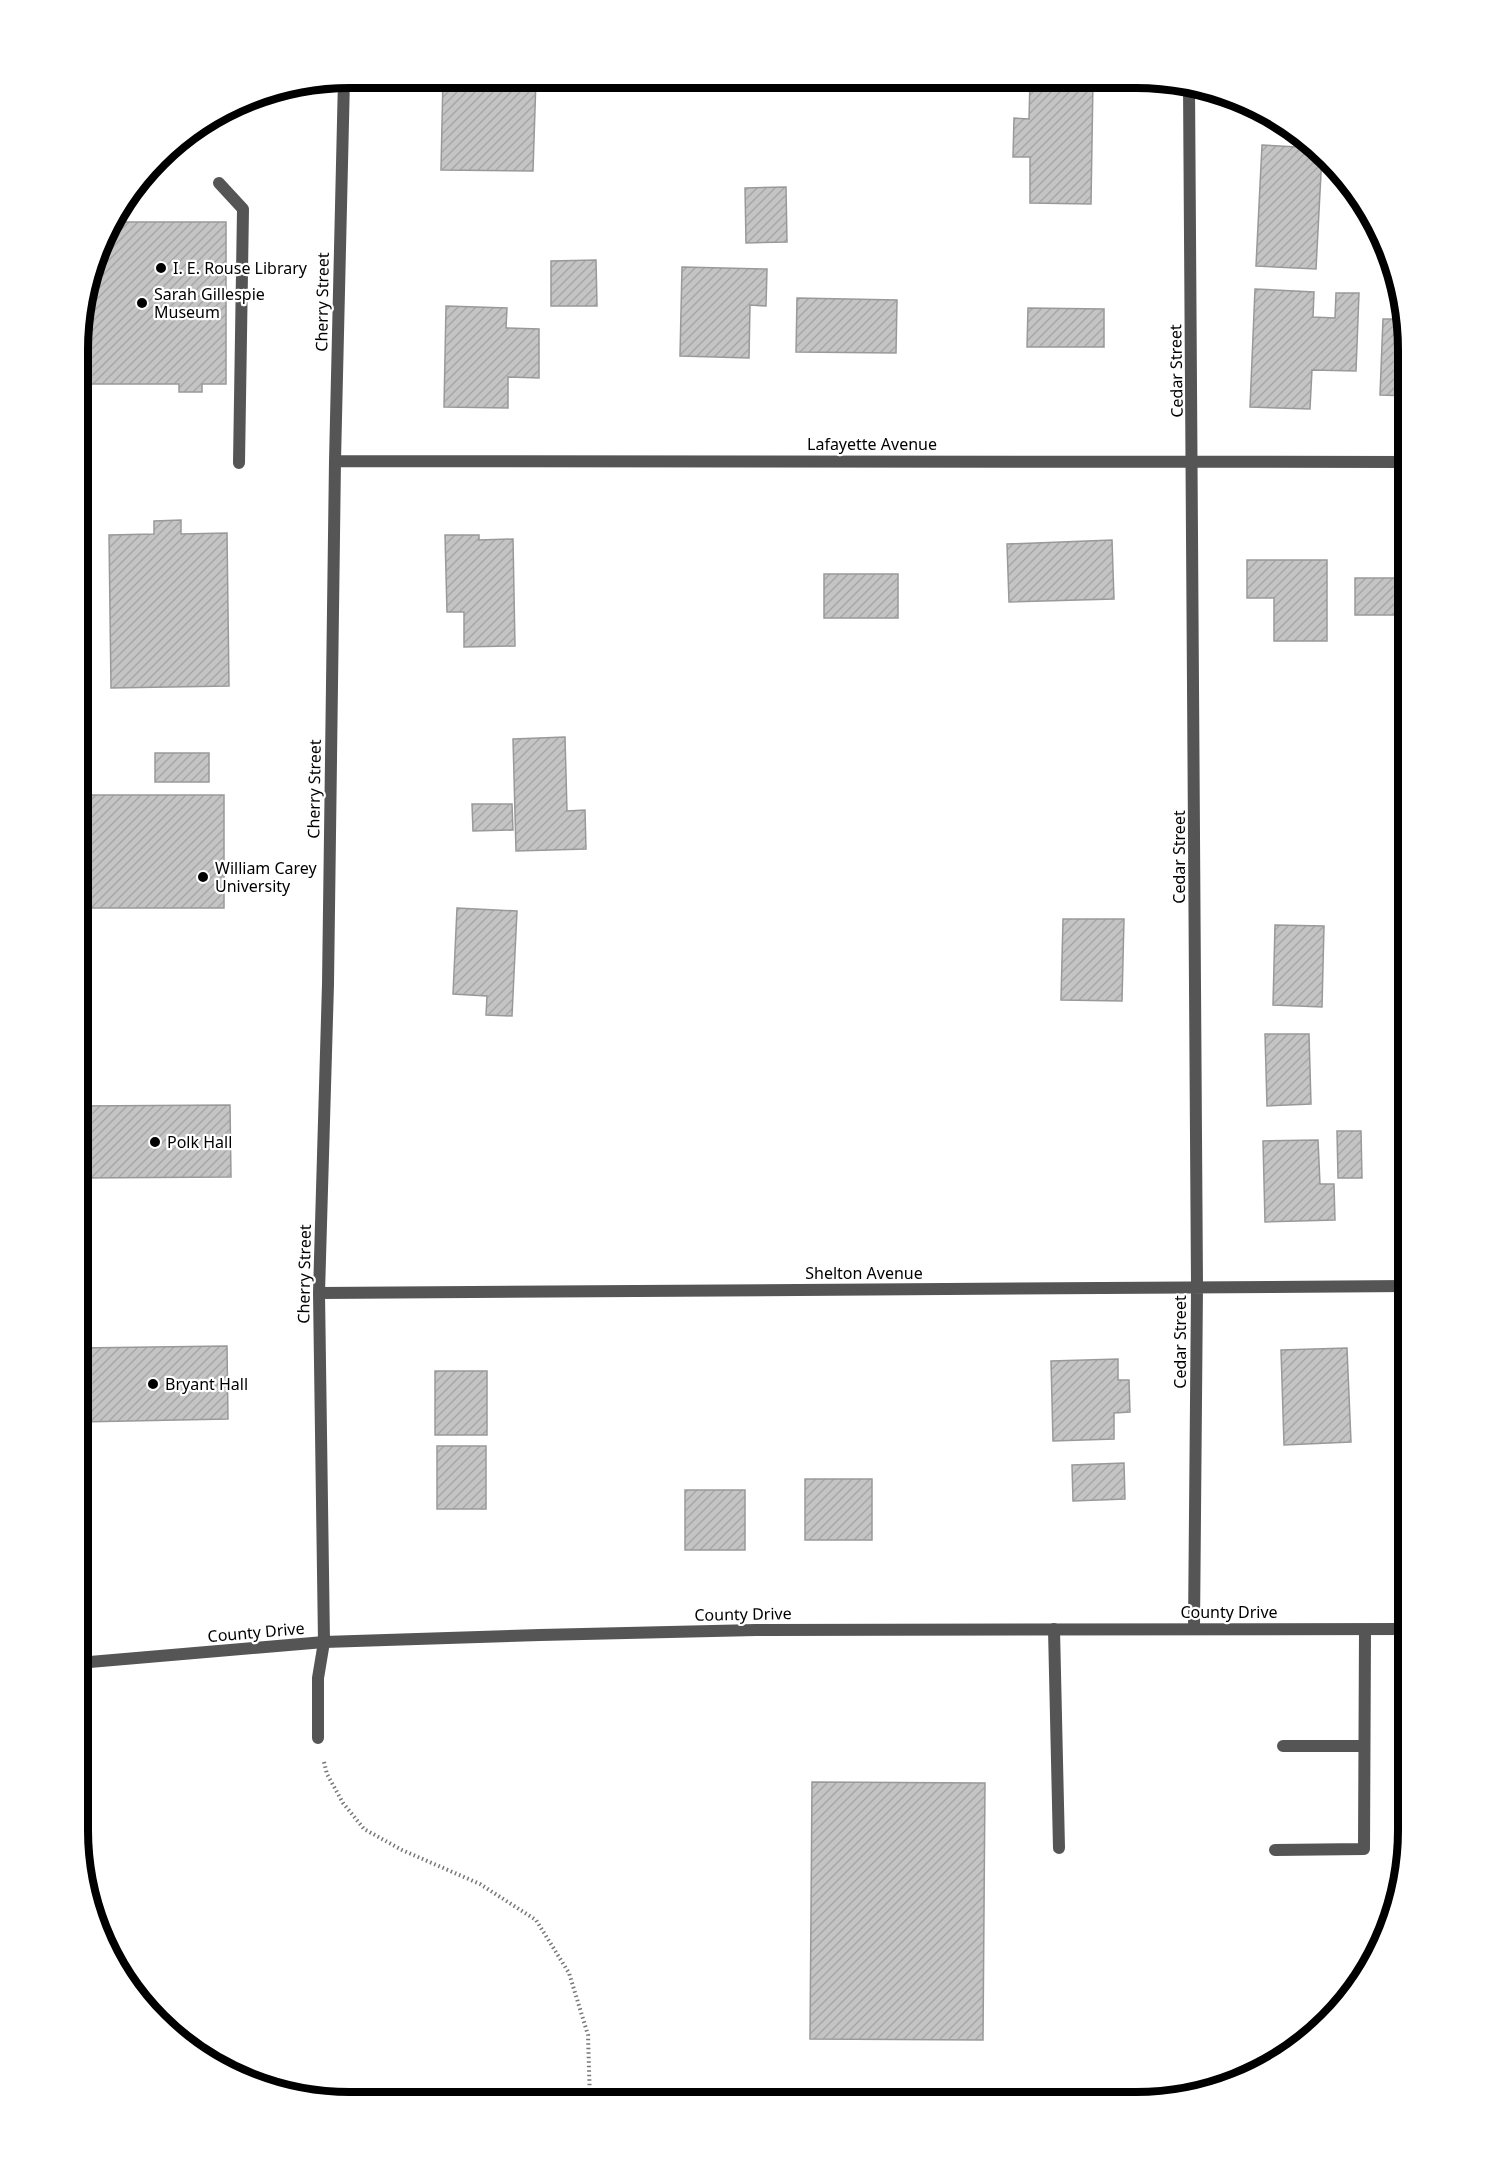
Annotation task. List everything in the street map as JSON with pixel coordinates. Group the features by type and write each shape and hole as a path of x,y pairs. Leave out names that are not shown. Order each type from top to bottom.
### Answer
{"street":[{"name":"Cherry Street","path":"318,1738 318,1678 324,1642 319,1293 328,984 335,460 344,88"},
{"name":"Cedar Street","path":"1189,94 1197,1287 1194,1628"},
{"path":"219,183 243,209 239,463"},
{"name":"Lafayette Avenue","path":"335,460 1399,462"},
{"name":"Shelton Avenue","path":"319,1293 1399,1286"},
{"path":"1054,1629 1059,1848"},
{"name":"County Drive","path":"88,1661 324,1642 756,1630 1399,1629"},
{"path":"1275,1850 1364,1849 1365,1630"},
{"path":"1283,1746 1364,1746"}],"path":[{"path":"318,1738 327,1774 343,1803 364,1829 402,1850 480,1884 536,1920 569,1973 588,2035 590,2092"}],"building":[{"path":"443,88 536,88 533,171 441,170"},
{"path":"1030,88 1093,88 1091,204 1030,203 1030,157 1013,157 1014,118 1029,119"},
{"path":"1262,145 1301,147 1321,165 1316,269 1256,266"},
{"path":"786,187 787,242 746,243 745,188"},
{"name":"I. E. Rouse Library","path":"122,222 226,222 226,384 202,384 202,392 179,392 179,384 88,384 89,333 97,283 108,250"},
{"path":"596,260 597,306 551,306 551,261"},
{"path":"682,267 767,269 766,306 750,305 749,358 680,356"},
{"path":"1255,289 1314,292 1313,317 1335,318 1336,293 1359,293 1356,371 1312,370 1310,409 1250,407"},
{"path":"797,298 897,300 896,353 796,352"},
{"path":"446,306 507,308 506,328 539,329 539,378 508,377 508,408 444,407"},
{"path":"1028,308 1104,309 1104,347 1027,347"},
{"path":"1383,319 1396,319 1399,396 1380,395"},
{"path":"181,520 181,534 227,533 229,686 111,688 109,535 154,534 154,521"},
{"path":"445,535 479,535 479,540 513,539 515,646 464,647 464,612 447,612"},
{"path":"1112,540 1114,599 1009,602 1007,544"},
{"path":"1247,560 1327,560 1327,641 1274,641 1274,598 1247,598"},
{"path":"824,574 898,574 898,618 824,618"},
{"path":"1355,578 1399,578 1399,615 1355,615"},
{"path":"565,737 567,811 585,810 586,849 516,851 513,739"},
{"path":"155,753 209,753 209,782 155,782"},
{"path":"88,795 224,795 224,908 88,908"},
{"path":"472,804 512,804 513,830 473,831"},
{"path":"457,908 517,911 512,1016 486,1015 487,996 453,994"},
{"path":"1063,919 1124,919 1122,1001 1061,1000"},
{"path":"1275,925 1324,926 1322,1007 1273,1005"},
{"path":"1265,1034 1309,1034 1311,1104 1267,1106"},
{"name":"Polk Hall","path":"230,1105 231,1177 88,1178 88,1106"},
{"path":"1337,1131 1361,1131 1362,1178 1338,1178"},
{"path":"1318,1140 1320,1184 1334,1184 1335,1220 1265,1222 1263,1141"},
{"name":"Bryant Hall","path":"227,1346 228,1419 88,1422 88,1348"},
{"path":"1347,1348 1351,1442 1284,1445 1281,1350"},
{"path":"1118,1359 1118,1380 1129,1380 1130,1412 1114,1413 1114,1439 1053,1441 1051,1361"},
{"path":"435,1371 487,1371 487,1435 435,1435"},
{"path":"437,1446 486,1446 486,1509 437,1509"},
{"path":"1124,1463 1125,1499 1073,1501 1072,1465"},
{"path":"805,1479 872,1479 872,1540 805,1540"},
{"path":"685,1490 745,1490 745,1550 685,1550"},
{"path":"812,1782 985,1783 983,2040 810,2039"}],"place":[{"name":"I. E. Rouse Library","path":"161,268"},
{"name":"Sarah Gillespie Museum","path":"142,303"},
{"name":"William Carey University","path":"203,877"},
{"name":"Polk Hall","path":"155,1142"},
{"name":"Bryant Hall","path":"153,1384"}]}
